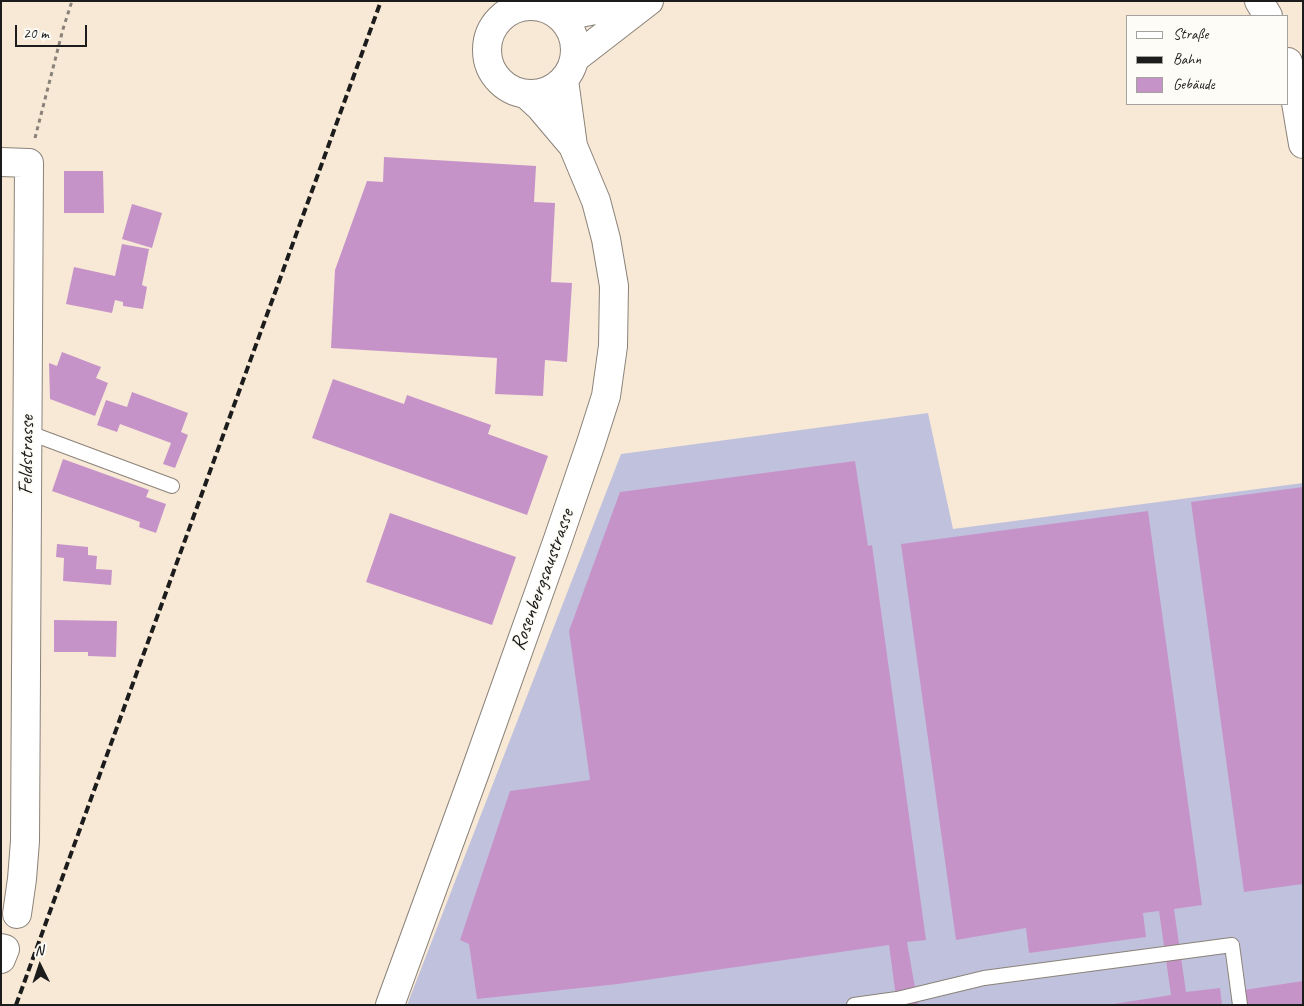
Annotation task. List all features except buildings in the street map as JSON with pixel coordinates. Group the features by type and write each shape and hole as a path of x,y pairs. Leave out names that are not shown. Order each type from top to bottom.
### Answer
{"street":[{"path":"640,1 547,9 530,6 518,8 507,13 499,11 486,46 487,60 492,73 502,84 514,91 528,95 554,88 569,70 649,1"},
{"path":"1259,1 1267,15"},
{"path":"547,9 568,26 573,37 575,48 569,70"},
{"path":"1289,66 1303,144"},
{"name":"Rosenbergsaustrasse","path":"569,70 573,146"},
{"name":"Rosenbergsaustrasse","path":"390,1005 557,542 606,396 613,346 614,286 606,239 596,201 573,146 528,95"},
{"path":"1,162 29,162"},
{"name":"Feldstrasse","path":"17,914 25,841 29,162"}],"lane":[{"path":"27,432 172,486"},
{"path":"854,1005 896,999 984,978 1232,946 1240,1005"}],"path":[{"path":"29,162 63,28 72,1"}],"shaded area":[{"path":"928,413 953,529 1303,483 1303,1005 407,1005 621,454"}],"railway":[{"path":"16,1005 381,1"}]}
